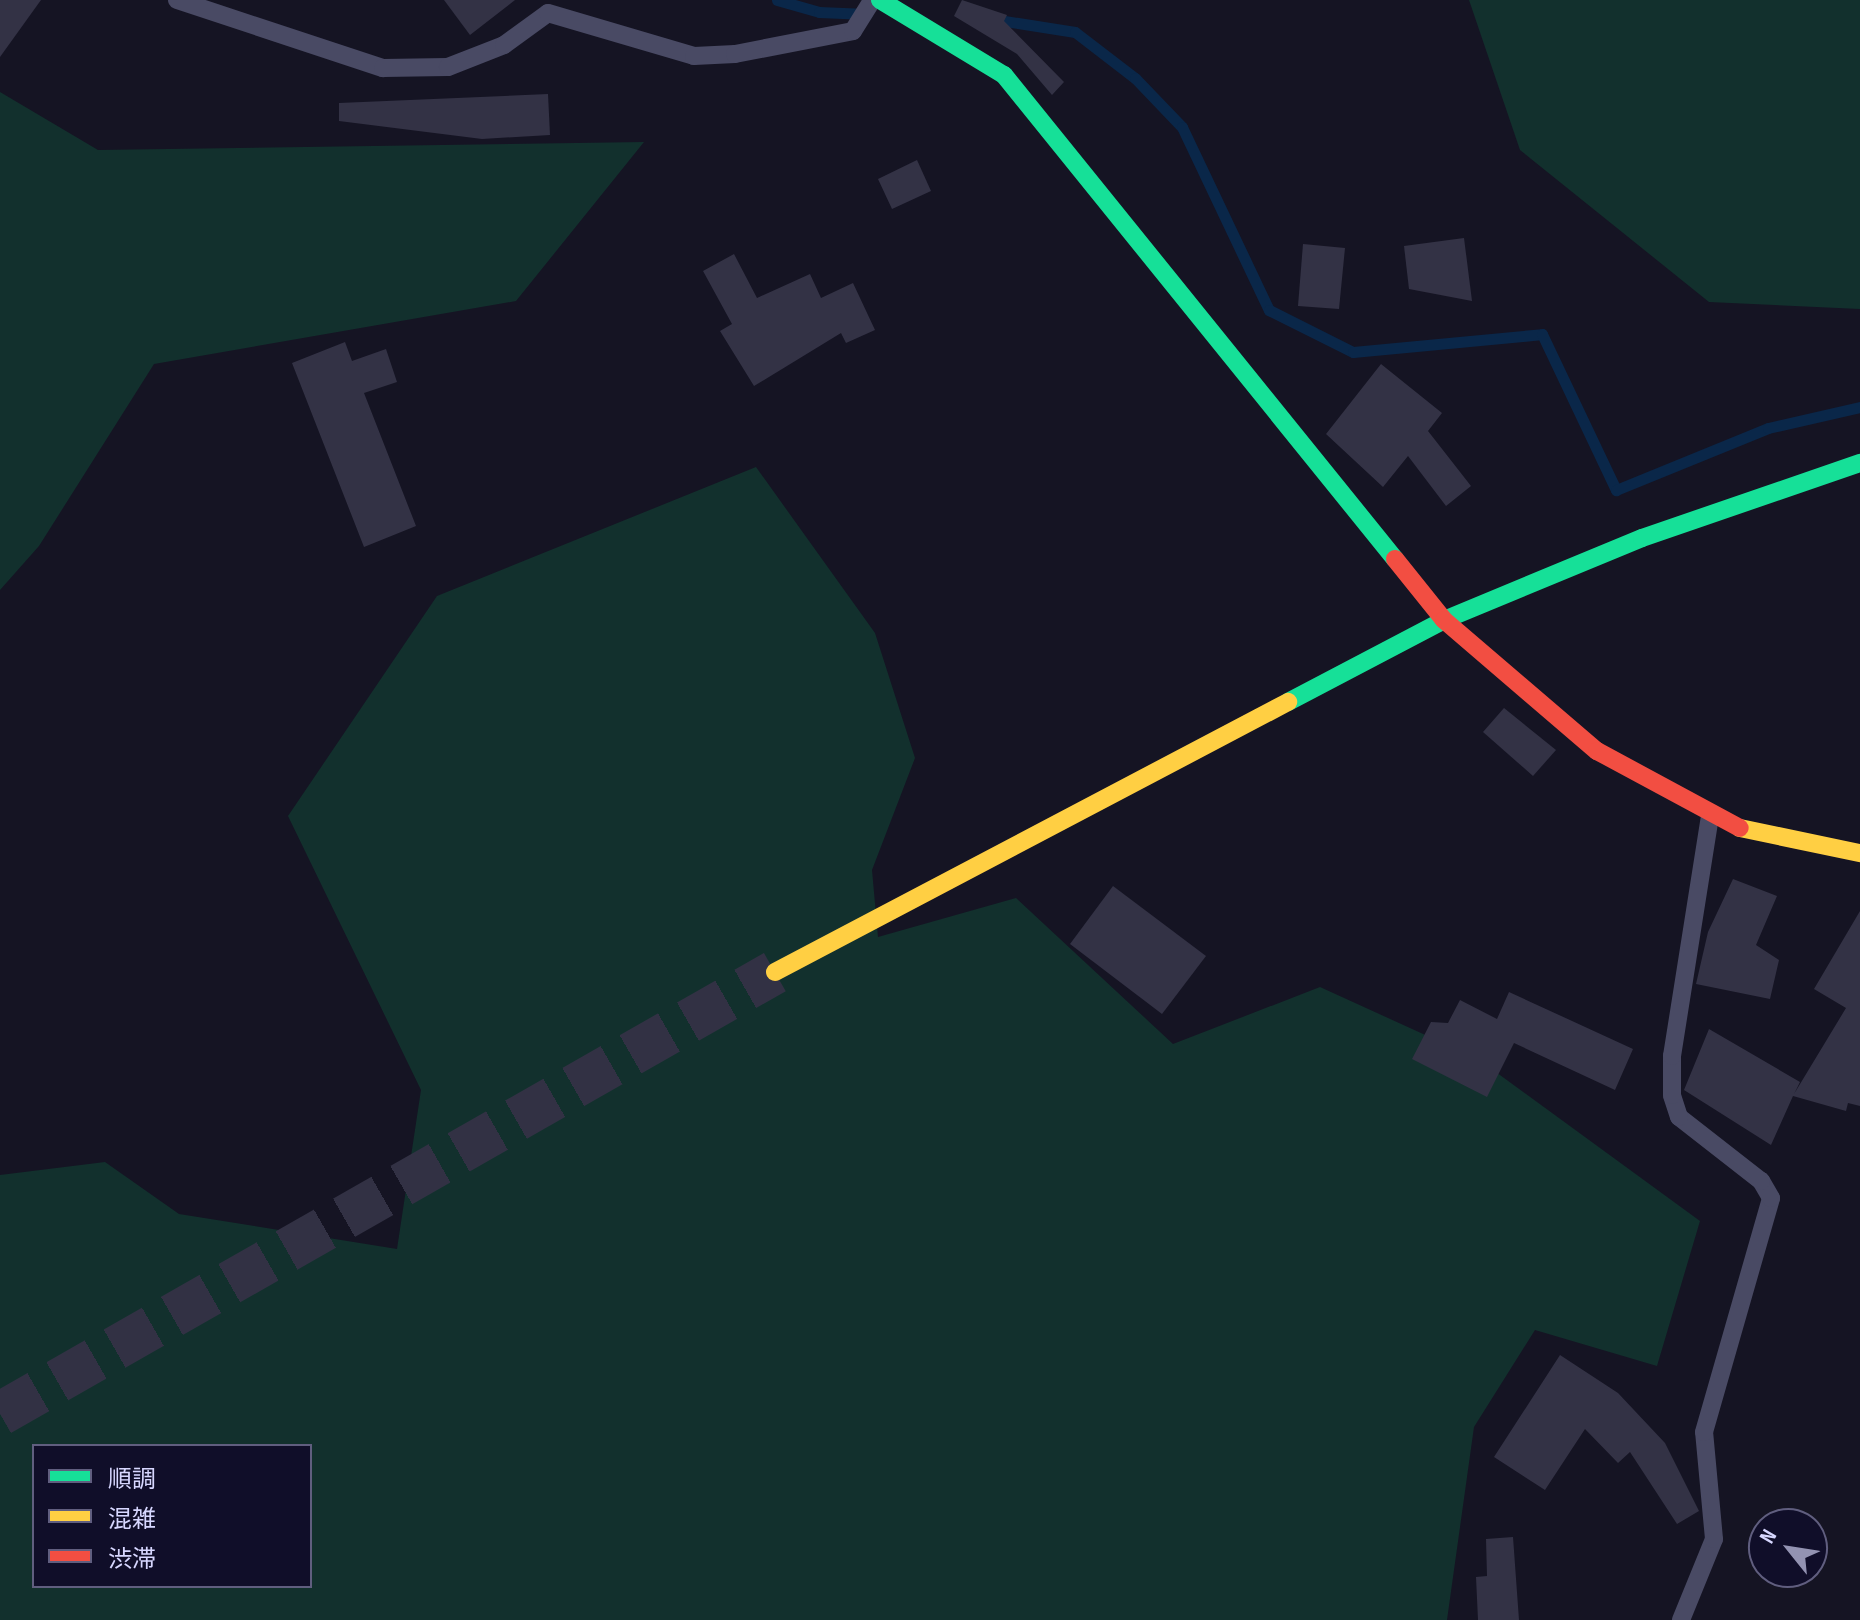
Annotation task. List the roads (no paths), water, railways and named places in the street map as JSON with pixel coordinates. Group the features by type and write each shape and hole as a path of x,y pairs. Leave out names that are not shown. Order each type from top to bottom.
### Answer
{"street":[{"path":"880,0 1004,75 1444,620 1597,751 1710,817 1764,837 1860,853"},
{"path":"775,972 1444,620 1642,538 1860,463"}],"lane":[{"path":"177,0 383,68 448,67 504,45 548,13 694,56 735,54 853,31 872,0"},
{"path":"1681,1620 1714,1539 1704,1432 1771,1198 1761,1181 1679,1117 1672,1095 1672,1056 1710,817"}],"waterway":[{"path":"777,0 819,12 867,14"},
{"path":"992,19 1075,32 1135,78 1182,127 1269,310 1353,352 1542,334 1616,490 1768,428 1860,407"}],"tunnel":[{"path":"0,1414 775,972"}]}
